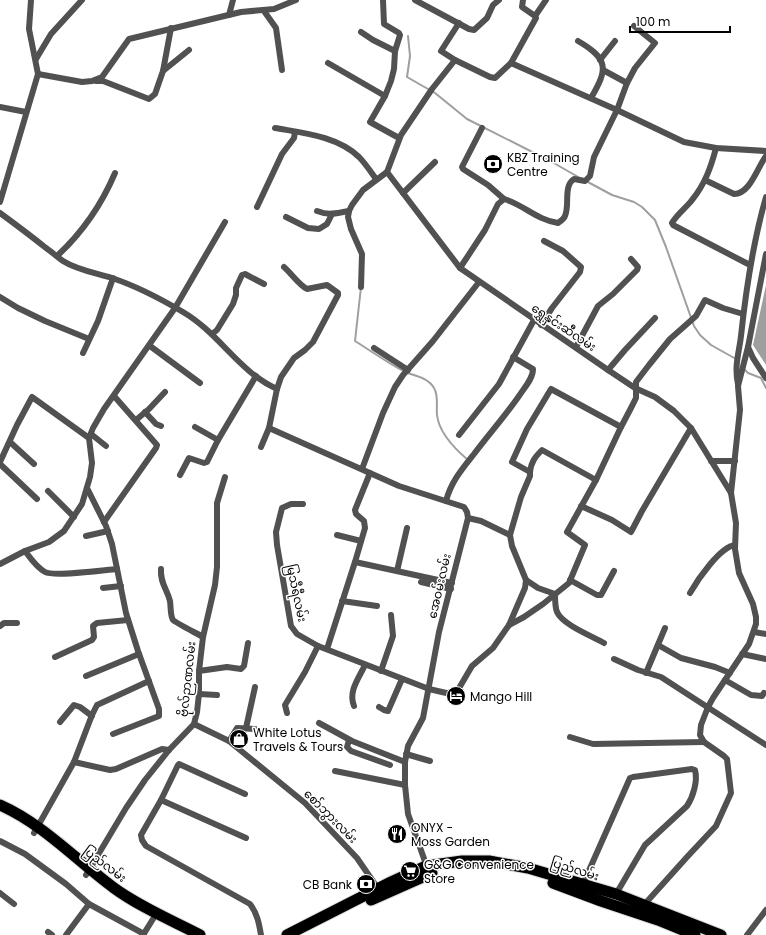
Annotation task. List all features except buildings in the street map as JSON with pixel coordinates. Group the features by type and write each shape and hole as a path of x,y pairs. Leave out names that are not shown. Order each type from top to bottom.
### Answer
{"highway":[{"name":"ပြည်လမ်း","path":"0,805 13,811 88,872 110,893 153,919 184,935"},
{"name":"ပြည်လမ်း","path":"0,813 35,830"},
{"name":"ပြည်လမ်း","path":"295,934 363,903 380,892 427,870 462,861 489,861 528,868 616,894 641,909 695,935"},
{"name":"ပြည်လမ်း","path":"427,870 488,868 527,874 721,935"},
{"name":"ပြည်လမ်း","path":"88,872 134,901 200,935"}],"street":[{"path":"0,202 38,74 30,29 31,0"},
{"path":"36,59 50,34 82,0"},
{"path":"229,15 233,0"},
{"path":"92,81 102,77 129,38 156,33 171,28 241,12 274,9 296,0"},
{"path":"382,0 384,24 400,34 395,51 394,69 385,96 370,122 399,138"},
{"path":"415,0 468,29 474,30 487,18 493,5 499,0"},
{"path":"523,0 522,7 535,16"},
{"path":"459,23 442,51 455,60 495,78 511,63 536,18 535,16 546,0"},
{"path":"264,11 276,28 282,70"},
{"path":"482,128 462,167 463,170 488,185 504,199 510,201 534,216 558,223 565,217 570,182 574,179 586,180 590,176 594,157 617,110 627,83 635,68 655,43 634,26"},
{"path":"38,74 82,82 103,81 149,99 155,94 163,71 171,28"},
{"path":"361,32 377,43 395,51"},
{"path":"578,41 591,49 600,60 603,70 602,77 591,98"},
{"path":"600,60 615,41"},
{"path":"163,71 189,50"},
{"path":"361,287 362,254 350,229 348,217 349,211 362,190 387,172 399,138 430,91 455,60"},
{"path":"328,63 385,96"},
{"path":"511,63 591,98 684,142 716,148 766,151"},
{"path":"603,70 627,83"},
{"path":"0,107 26,112"},
{"path":"275,128 322,138 350,150 359,157 376,179"},
{"path":"257,207 282,154 294,138 295,132"},
{"path":"716,148 711,167 705,180 695,196 672,223 673,225 750,265"},
{"path":"705,180 734,194 738,194 750,185 759,166 766,156"},
{"path":"403,193 435,162"},
{"name":"ရွှေနှင်းဆီလမ်း","path":"387,172 460,268 608,370 635,388 655,397 667,406 691,428 732,493"},
{"path":"57,256 72,243 98,208 115,173"},
{"path":"641,909 716,826 731,793 727,759 704,742 700,735 701,725 708,707 742,654 754,632 756,618 753,604 739,573 735,545 736,523 732,493 740,410 736,366 750,265 766,197"},
{"path":"460,268 485,230 498,204 504,199"},
{"path":"317,210 326,214 349,211"},
{"path":"0,213 63,261 78,268 113,278 139,289 192,318 212,334 241,364 256,376 277,389"},
{"path":"286,217 308,228 319,229 327,224 332,214"},
{"path":"0,564 25,551 49,542 64,531 74,517 82,504 92,463 90,436 104,409 150,346 175,308 225,222"},
{"path":"541,325 580,272 581,267 563,251 544,241"},
{"path":"738,386 746,359 766,254"},
{"path":"576,348 598,306 613,294 637,270 637,265 631,259"},
{"path":"261,447 269,428 281,377 287,366 294,358 306,350 313,342 334,304 338,293 327,285 307,289 300,284 284,267"},
{"path":"212,334 217,330 233,304 236,295 236,288 242,275 245,274 264,284"},
{"path":"83,353 98,321 113,278"},
{"path":"362,469 388,400 406,372 479,282"},
{"path":"0,297 37,317 89,339"},
{"path":"510,625 524,617 569,583 585,545 567,532 596,480 636,398 636,382 648,365 670,339 696,316 705,300 723,308 743,314"},
{"path":"608,370 655,318"},
{"path":"459,436 498,384 534,320"},
{"path":"150,346 200,383"},
{"path":"748,347 766,378"},
{"path":"374,348 406,372"},
{"path":"446,501 453,482 461,469 526,387 533,373 533,369 513,358"},
{"path":"180,475 189,458 204,463 206,462 256,376"},
{"path":"530,472 512,462 527,429 551,389 621,427"},
{"path":"136,420 165,392"},
{"path":"104,522 157,445 114,396"},
{"path":"37,499 0,463 32,398 106,446"},
{"path":"145,412 156,424 161,426"},
{"path":"195,427 218,440"},
{"path":"269,428 399,486 464,508 467,512 468,518 481,521 510,534"},
{"path":"582,506 612,520 631,532 691,428"},
{"path":"10,442 34,464"},
{"path":"510,625 525,588 526,580 512,546 510,534 521,497 530,476 531,466 534,459 542,450 596,480"},
{"path":"711,461 735,461"},
{"path":"327,649 365,528 364,520 356,514 355,510 370,473"},
{"name":"ဗိုလ်ဉာဏလမ်း","path":"88,872 126,808 145,780 169,750 194,724 199,694 199,671 203,637 215,585 217,567 217,502 225,477"},
{"path":"87,488 108,531 128,620 159,709 159,716 113,734"},
{"path":"48,491 74,517"},
{"name":"မြသီရီလမ်း","path":"303,504 291,504 282,508 276,532 291,626 297,634 318,646 381,671 429,689 455,695 472,666 492,648 510,625"},
{"name":"အေဝမ်းလမ်း","path":"427,870 408,814 405,785 405,762 408,746 423,718 439,632 458,552 468,518"},
{"path":"397,571 407,528"},
{"path":"86,536 108,531"},
{"path":"337,535 361,541"},
{"path":"690,592 713,561 726,549 735,545"},
{"path":"25,551 36,566 46,573 60,574 117,569"},
{"path":"355,562 397,571 451,586"},
{"path":"161,569 162,584 170,600 171,615 174,620 203,637"},
{"path":"570,580 597,595 601,595 614,571"},
{"path":"526,580 538,588 555,594"},
{"path":"421,582 451,586"},
{"path":"103,588 121,586"},
{"path":"555,594 557,612 560,617 573,626 604,642"},
{"path":"342,601 377,606"},
{"path":"381,671 393,636 391,615"},
{"path":"56,657 92,640 94,637 93,626 98,623 128,620"},
{"path":"0,626 4,623 17,623"},
{"path":"646,673 665,628"},
{"path":"754,632 766,634"},
{"path":"199,671 227,667 240,669 244,666 248,643"},
{"path":"658,645 681,658 715,667 730,673"},
{"path":"287,713 284,705 305,672 318,646"},
{"path":"86,676 139,654"},
{"path":"742,654 766,659"},
{"path":"614,659 646,673 661,677 766,744"},
{"path":"354,706 352,699 353,690 366,665"},
{"path":"379,707 388,711 402,679"},
{"path":"725,680 751,695 762,696 764,693"},
{"path":"35,830 74,762 97,705 149,681"},
{"path":"246,728 255,687"},
{"path":"199,694 217,695"},
{"path":"60,722 74,705 80,707 92,716"},
{"path":"319,723 349,740 405,762"},
{"name":"စော်ဘွားလမ်း","path":"194,724 229,741 315,812 357,858 380,892"},
{"path":"229,741 238,728 255,729"},
{"path":"570,737 593,744 704,742"},
{"path":"349,740 347,747 351,751 390,765"},
{"path":"74,762 110,770 116,769 162,749 169,750"},
{"path":"406,754 430,761"},
{"path":"245,794 179,764 141,835 146,846 250,904 255,911 260,926 261,935"},
{"path":"583,884 627,784 632,777 692,769 695,770 696,774 692,798 687,806 645,845 616,894"},
{"path":"336,771 405,785"},
{"path":"161,800 246,838"},
{"path":"0,841 24,854 66,884 89,904 144,934 153,919"},
{"path":"0,893 14,904"},
{"path":"66,935 89,904"},
{"path":"746,935 766,910"}],"shaded area":[{"path":"766,285 766,365 753,345"}],"waterway":[{"path":"408,36 410,56 407,77 435,93 467,119 552,162 580,178"},
{"path":"586,181 612,195 634,202 642,207 655,220 694,326 700,335 711,345 736,359"},
{"path":"361,287 355,341 405,372 421,377 431,384 436,391 438,422 448,440 468,460"},
{"path":"744,369 748,373 761,378 766,388"}],"place":[{"name":"KBZ Training Centre","path":"493,164"},
{"name":"Mango Hill","path":"456,696"},
{"name":"White Lotus Travels & Tours","path":"239,739"},
{"name":"ONYX - Moss Garden","path":"397,834"},
{"name":"G&G Convenience Store","path":"410,871"},
{"name":"CB Bank","path":"366,884"}]}
